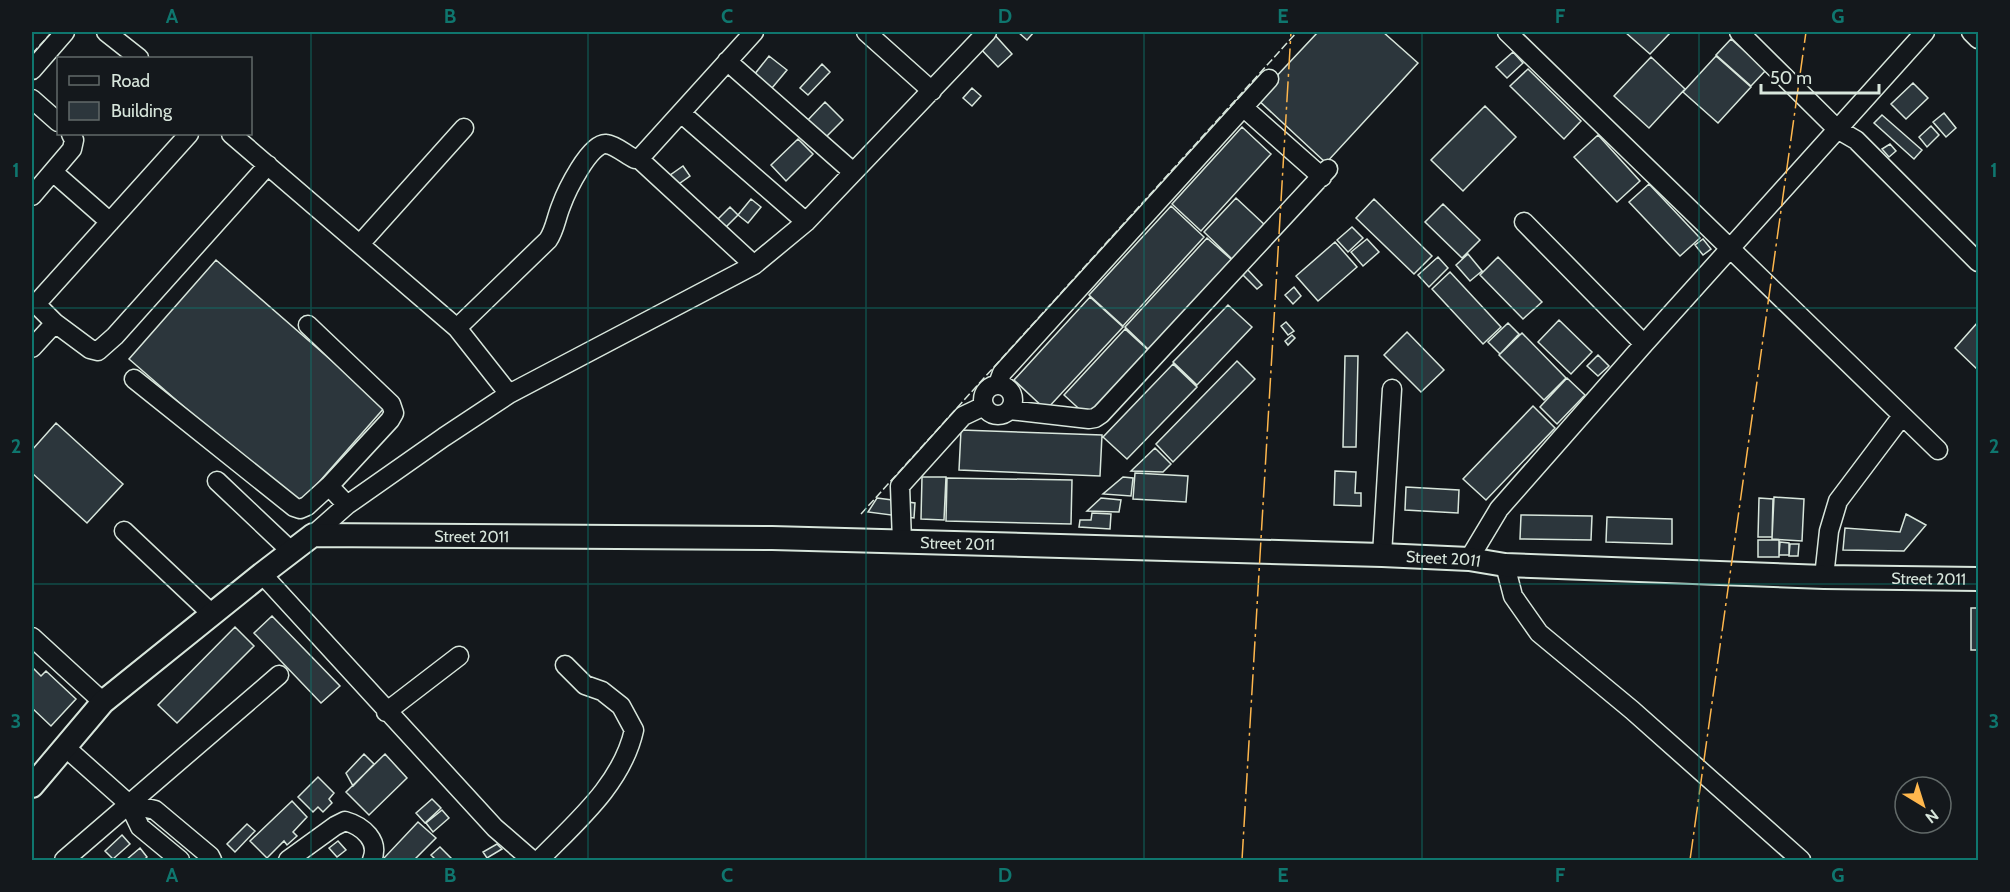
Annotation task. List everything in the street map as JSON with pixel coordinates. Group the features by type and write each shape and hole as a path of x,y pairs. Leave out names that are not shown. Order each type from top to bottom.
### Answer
{"main road":[{"name":"Street 2011","path":"313,535 772,538 1382,555 1469,559 1505,565 1824,577 1978,579"},
{"path":"32,786 103,702 313,535"}],"street":[{"path":"32,70 65,32"},
{"path":"106,32 138,57"},
{"path":"639,159 754,32"},
{"path":"866,32 932,91"},
{"path":"313,535 347,505 509,394 754,265 806,222 987,32"},
{"path":"1507,32 1938,450"},
{"path":"1739,32 1837,129 1856,140 1978,262"},
{"path":"1469,559 1500,509 1644,344 1924,32"},
{"path":"1971,32 1978,39"},
{"path":"727,62 853,172"},
{"path":"998,384 1002,373 1269,79"},
{"path":"32,99 57,121"},
{"path":"1009,410 1089,419 1101,414 1325,173 1243,107"},
{"path":"681,113 806,222"},
{"path":"360,244 464,128"},
{"path":"32,196 72,149 74,140 72,135"},
{"path":"188,135 34,302 55,323 90,350 98,351 115,336 268,165"},
{"path":"232,135 458,328 509,394"},
{"path":"458,328 548,240 554,231 556,219 568,188 596,147 606,144 632,158 639,159 754,265"},
{"path":"53,172 110,222"},
{"path":"1524,222 1644,344"},
{"path":"32,348 55,323"},
{"path":"134,379 294,507 300,509 307,506 329,486 394,413 391,404 308,325"},
{"path":"998,384 1008,388 1013,396 1009,410 1005,414 995,415 986,410 982,401 985,391 998,384"},
{"path":"1382,555 1392,389"},
{"path":"902,542 900,486 963,416 984,406"},
{"path":"1824,577 1829,531 1838,501 1902,416"},
{"path":"217,481 291,551"},
{"path":"329,486 347,505"},
{"path":"124,531 212,614"},
{"path":"1505,565 1513,596 1539,633 1632,710 1801,861"},
{"path":"262,574 386,712 439,765 495,828 532,861"},
{"path":"32,637 103,702"},
{"path":"386,712 459,656"},
{"path":"539,861 599,799 630,750 634,730 621,706 602,691 585,685 565,665"},
{"path":"64,861 279,675"},
{"path":"65,747 129,804 140,827 180,861"},
{"path":"129,804 155,810 210,856 212,861"},
{"path":"288,861 345,821 355,824 374,842 375,850 372,861"}],"building":[{"path":"1018,32 1034,32 1027,40"},
{"path":"1318,32 1383,32 1418,63 1326,163 1256,98"},
{"path":"1625,32 1671,32 1650,54"},
{"path":"993,33 1012,54 998,67 978,46"},
{"path":"1731,39 1766,70 1751,86 1716,55"},
{"path":"1513,52 1523,63 1507,78 1496,67"},
{"path":"769,56 787,70 767,94 750,80"},
{"path":"1716,56 1751,87 1718,123 1683,92"},
{"path":"1651,57 1685,89 1649,128 1614,96"},
{"path":"822,64 830,72 808,95 800,88"},
{"path":"1528,69 1581,121 1564,139 1510,86"},
{"path":"1913,83 1928,98 1906,119 1891,104"},
{"path":"972,88 981,96 972,106 963,98"},
{"path":"825,102 843,120 824,139 806,122"},
{"path":"1485,106 1516,137 1463,191 1431,160"},
{"path":"1944,113 1956,128 1946,137 1933,122"},
{"path":"1882,115 1922,150 1914,159 1874,123"},
{"path":"1931,126 1939,135 1927,147 1919,137"},
{"path":"1242,127 1271,154 1201,231 1172,204"},
{"path":"1598,135 1640,181 1617,202 1574,157"},
{"path":"798,139 813,154 786,181 771,165"},
{"path":"1890,144 1896,151 1889,157 1882,149"},
{"path":"683,166 690,176 673,188 666,178"},
{"path":"1649,184 1700,238 1680,256 1629,202"},
{"path":"1236,198 1266,226 1233,260 1204,232"},
{"path":"751,199 761,207 748,223 738,215"},
{"path":"1374,199 1432,256 1414,274 1356,218"},
{"path":"1443,204 1480,240 1462,258 1425,222"},
{"path":"1171,206 1204,237 1123,326 1089,295"},
{"path":"730,207 738,215 721,232 713,224"},
{"path":"1352,227 1363,238 1348,252 1337,240"},
{"path":"1207,238 1232,260 1149,350 1125,327"},
{"path":"1367,239 1379,252 1363,266 1351,252"},
{"path":"1703,239 1711,249 1703,255 1695,245"},
{"path":"1335,242 1357,267 1318,301 1296,276"},
{"path":"1468,254 1482,271 1470,281 1456,265"},
{"path":"1438,257 1448,268 1429,287 1418,275"},
{"path":"1498,257 1542,302 1523,319 1480,275"},
{"path":"216,260 385,407 298,506 129,359"},
{"path":"1247,269 1262,285 1257,289 1242,274"},
{"path":"1450,272 1501,327 1483,344 1432,289"},
{"path":"1294,287 1301,296 1293,304 1285,295"},
{"path":"1090,297 1123,327 1046,410 1014,380"},
{"path":"1228,305 1252,327 1197,385 1173,362"},
{"path":"1559,320 1592,352 1571,374 1538,342"},
{"path":"1286,322 1294,331 1288,335 1281,326"},
{"path":"1978,322 1978,370 1955,348"},
{"path":"1508,323 1519,334 1500,354 1488,342"},
{"path":"1125,329 1148,350 1088,417 1064,395"},
{"path":"1407,332 1444,370 1421,392 1384,355"},
{"path":"1522,333 1566,378 1544,400 1499,355"},
{"path":"1292,335 1295,338 1288,345 1285,341"},
{"path":"1598,355 1609,366 1598,376 1587,366"},
{"path":"1345,356 1358,356 1356,447 1343,447"},
{"path":"1237,361 1255,379 1173,462 1156,444"},
{"path":"1173,364 1197,387 1127,459 1103,437"},
{"path":"1567,378 1585,395 1557,424 1540,407"},
{"path":"1533,406 1555,428 1486,500 1463,479"},
{"path":"56,423 123,484 87,523 32,473 32,450"},
{"path":"961,430 1102,435 1100,476 959,470"},
{"path":"1155,448 1171,464 1163,472 1131,471"},
{"path":"1335,471 1356,472 1355,493 1361,493 1361,506 1334,505"},
{"path":"1135,473 1188,476 1186,502 1133,499"},
{"path":"922,477 946,477 944,520 921,519"},
{"path":"1123,477 1133,478 1131,496 1103,494"},
{"path":"947,478 1072,480 1071,524 946,521"},
{"path":"1406,487 1459,490 1458,513 1405,510"},
{"path":"1774,497 1804,499 1802,541 1772,539"},
{"path":"877,498 915,503 914,518 868,512"},
{"path":"1101,498 1121,500 1119,512 1087,511"},
{"path":"1759,498 1773,499 1772,537 1758,537"},
{"path":"1092,513 1111,514 1110,529 1079,527 1080,520 1091,520"},
{"path":"1906,514 1926,525 1904,551 1843,550 1845,528 1900,532"},
{"path":"1521,515 1592,516 1591,540 1520,539"},
{"path":"1607,517 1672,519 1672,544 1606,542"},
{"path":"1758,540 1779,540 1779,557 1758,557"},
{"path":"1780,542 1789,543 1789,555 1779,555"},
{"path":"1790,544 1799,544 1798,556 1789,556"},
{"path":"1971,608 1978,608 1978,650 1971,650"},
{"path":"272,616 340,686 321,703 254,633"},
{"path":"235,627 254,646 177,723 158,705"},
{"path":"32,667 41,676 46,671 76,699 51,726 32,708"},
{"path":"364,754 374,764 353,786 346,773"},
{"path":"385,754 407,778 369,815 346,792"},
{"path":"318,777 334,793 329,799 332,803 323,812 318,807 313,812 298,797"},
{"path":"432,799 441,808 425,823 416,813"},
{"path":"292,801 307,817 293,832 297,836 287,845 284,841 267,858 250,841"},
{"path":"442,810 449,818 433,832 426,823"},
{"path":"418,822 436,838 414,860 384,858"},
{"path":"247,824 255,831 235,852 227,844"},
{"path":"122,835 130,844 113,859 105,851"},
{"path":"338,841 346,850 337,857 329,848"},
{"path":"497,844 502,849 487,858 483,852"},
{"path":"440,847 453,860 436,860 431,855"},
{"path":"140,848 147,857 144,860 126,860"}],"fence":[{"path":"32,54 52,32"},
{"path":"861,514 1297,32"}],"power":[{"path":"1242,860 1291,32"},
{"path":"1690,860 1806,32"}]}
